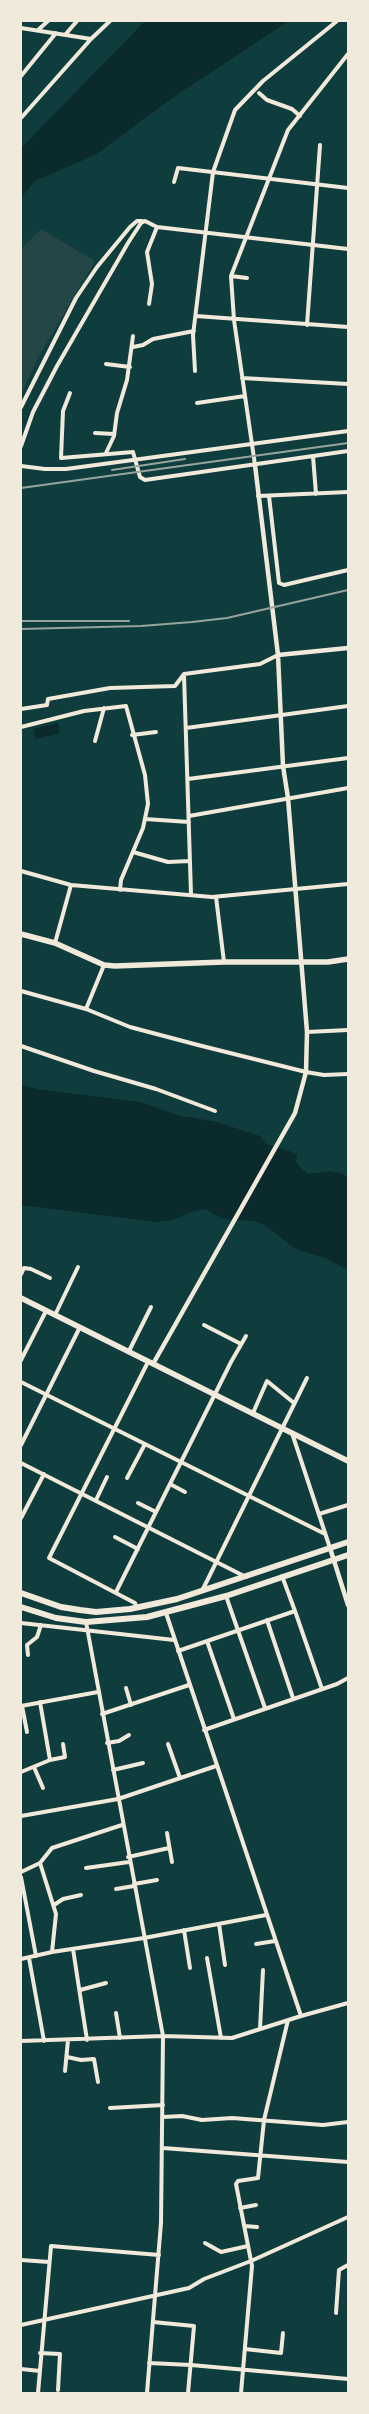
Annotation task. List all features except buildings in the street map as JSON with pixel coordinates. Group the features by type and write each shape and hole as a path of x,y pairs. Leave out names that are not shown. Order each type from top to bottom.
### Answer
{"highway":[{"path":"21,1593 61,1607 80,1610 96,1612 137,1608 202,1592 348,1542"},
{"path":"21,1607 56,1618 86,1622 125,1620 166,1612 226,1596 348,1555"}],"main road":[{"path":"21,934 55,944 104,965 145,966 224,962 348,959"},
{"path":"21,1298 348,1461"}],"street":[{"path":"38,30 48,21"},
{"path":"65,35 77,21"},
{"path":"21,118 91,39 110,21"},
{"path":"195,371 194,331 214,172 235,110 263,81 337,21"},
{"path":"21,28 91,39"},
{"path":"21,76 56,34"},
{"path":"137,1608 135,1603 116,1592 48,1558 114,1428 150,1363 193,1292 281,1138 300,1101 306,1072 307,1032 288,798 283,766 278,655 272,616 255,465 234,320 231,276 288,130 348,54"},
{"path":"259,93 267,100 292,109 300,116"},
{"path":"307,324 320,145"},
{"path":"174,182 178,168 348,188"},
{"path":"21,407 44,358 84,286 130,227 137,221 145,221 157,227 348,249"},
{"path":"21,446 33,412 83,318 128,243 141,223 145,221"},
{"path":"149,304 152,284 147,252 157,227"},
{"path":"231,276 247,278"},
{"path":"196,316 234,320 348,327"},
{"path":"133,347 147,344 153,339 194,331"},
{"path":"106,453 114,434 117,413 130,367 133,336"},
{"path":"106,364 130,367"},
{"path":"242,378 348,384"},
{"path":"70,393 63,411 61,458 106,453 133,452 134,461 140,477 145,480 348,451"},
{"path":"197,403 245,396"},
{"path":"21,466 45,470 66,469 348,431"},
{"path":"95,433 114,434"},
{"path":"313,456 316,494"},
{"path":"258,496 348,492"},
{"path":"270,496 279,583 284,585 348,570"},
{"path":"21,709 46,705 48,699 110,688 176,686 184,674 260,664 278,655 348,648"},
{"path":"184,674 192,894"},
{"path":"21,727 104,708 125,705 147,787 145,819 121,880 120,890"},
{"path":"186,728 348,706"},
{"path":"95,741 104,708"},
{"path":"132,735 156,732"},
{"path":"188,779 348,758"},
{"path":"189,816 348,788"},
{"path":"145,819 189,822"},
{"path":"133,852 168,862 190,861"},
{"path":"21,872 70,884 120,890 192,894 216,897 348,884"},
{"path":"55,944 70,884"},
{"path":"216,897 224,962"},
{"path":"86,1008 104,965"},
{"path":"21,991 86,1008 130,1027 306,1072 324,1075 348,1074"},
{"path":"307,1032 348,1030"},
{"path":"21,1046 94,1071 156,1089 215,1111"},
{"path":"55,1315 78,1267"},
{"path":"21,1274 24,1268 31,1269 50,1278"},
{"path":"129,1352 151,1307"},
{"path":"21,1360 46,1311"},
{"path":"204,1325 241,1344"},
{"path":"21,1445 80,1327"},
{"path":"116,1592 215,1394 246,1336"},
{"path":"202,1592 282,1427 308,1378"},
{"path":"253,1413 268,1381 294,1403"},
{"path":"21,1382 325,1534"},
{"path":"292,1433 333,1559 346,1590 348,1605"},
{"path":"127,1478 145,1444"},
{"path":"21,1463 246,1577"},
{"path":"21,1518 44,1474"},
{"path":"96,1500 107,1477"},
{"path":"170,1484 185,1492"},
{"path":"138,1503 156,1512"},
{"path":"319,1514 348,1505"},
{"path":"115,1537 138,1549"},
{"path":"282,1576 322,1689"},
{"path":"226,1596 265,1708"},
{"path":"178,1651 294,1611"},
{"path":"166,1612 216,1766 301,2016"},
{"path":"267,1620 293,1698"},
{"path":"86,1622 122,1825 163,2036 163,2148 156,2295 147,2393"},
{"path":"21,1623 174,1640"},
{"path":"28,1656 27,1645 37,1637 41,1625"},
{"path":"207,1641 234,1719"},
{"path":"204,1730 322,1689 348,1678"},
{"path":"102,1714 132,1705 189,1684"},
{"path":"126,1688 132,1705"},
{"path":"27,1732 22,1706 98,1692"},
{"path":"40,1702 50,1760"},
{"path":"107,1743 119,1741 129,1735"},
{"path":"21,1772 50,1760 64,1757 63,1744"},
{"path":"168,1744 180,1778"},
{"path":"113,1770 143,1763"},
{"path":"21,1816 118,1799 216,1766"},
{"path":"34,1767 43,1788"},
{"path":"21,1872 40,1863 52,1848 122,1825"},
{"path":"167,1833 172,1862"},
{"path":"86,1868 129,1859 169,1848"},
{"path":"40,1863 54,1905 57,1922 52,1952"},
{"path":"21,1877 36,1956"},
{"path":"116,1889 157,1880"},
{"path":"54,1905 63,1899 81,1895"},
{"path":"21,1959 52,1952 144,1938 266,1915"},
{"path":"218,1924 225,1965"},
{"path":"184,1930 190,1968"},
{"path":"256,1944 275,1941"},
{"path":"73,1949 87,2040"},
{"path":"29,1958 44,2041"},
{"path":"207,1958 221,2038"},
{"path":"260,2029 263,1970"},
{"path":"80,1990 106,1983"},
{"path":"21,2041 87,2040 163,2036 232,2038 348,2003"},
{"path":"116,2013 120,2038"},
{"path":"241,2393 251,2261 236,2184 238,2181 258,2178 264,2120 288,2020"},
{"path":"65,2071 68,2040"},
{"path":"67,2057 80,2060 94,2059 98,2082"},
{"path":"110,2108 163,2105"},
{"path":"163,2117 175,2116 202,2120 264,2120 323,2124 348,2122"},
{"path":"163,2148 348,2162"},
{"path":"240,2208 256,2205"},
{"path":"21,2325 189,2288 204,2279 251,2261 348,2217"},
{"path":"244,2226 257,2227"},
{"path":"206,2244 221,2252 248,2246"},
{"path":"38,2393 40,2353 51,2246 158,2254"},
{"path":"21,2260 49,2262"},
{"path":"336,2313 339,2270 348,2265"},
{"path":"153,2322 194,2326 188,2393"},
{"path":"244,2349 281,2353 283,2333"},
{"path":"40,2353 60,2354 58,2390"},
{"path":"149,2363 191,2365 243,2371 348,2379"},
{"path":"21,2369 40,2371"}],"shaded area":[{"path":"145,21 289,21 178,94 95,155 35,181 21,198 21,148"},
{"path":"41,229 95,261 38,358 21,394 21,249"},
{"path":"58,723 60,733 36,739 33,729"},
{"path":"21,1085 37,1089 141,1102 177,1115 217,1122 260,1136 266,1144 292,1152 297,1155 296,1162 307,1174 330,1171 343,1174 348,1177 348,1270 325,1258 295,1249 265,1225 254,1221 223,1219 205,1209 194,1211 173,1220 155,1222 21,1205"}],"railway":[{"path":"21,488 348,443"},
{"path":"112,470 185,459"},
{"path":"21,629 141,626 227,618 348,590"},
{"path":"21,621 129,621"}]}
